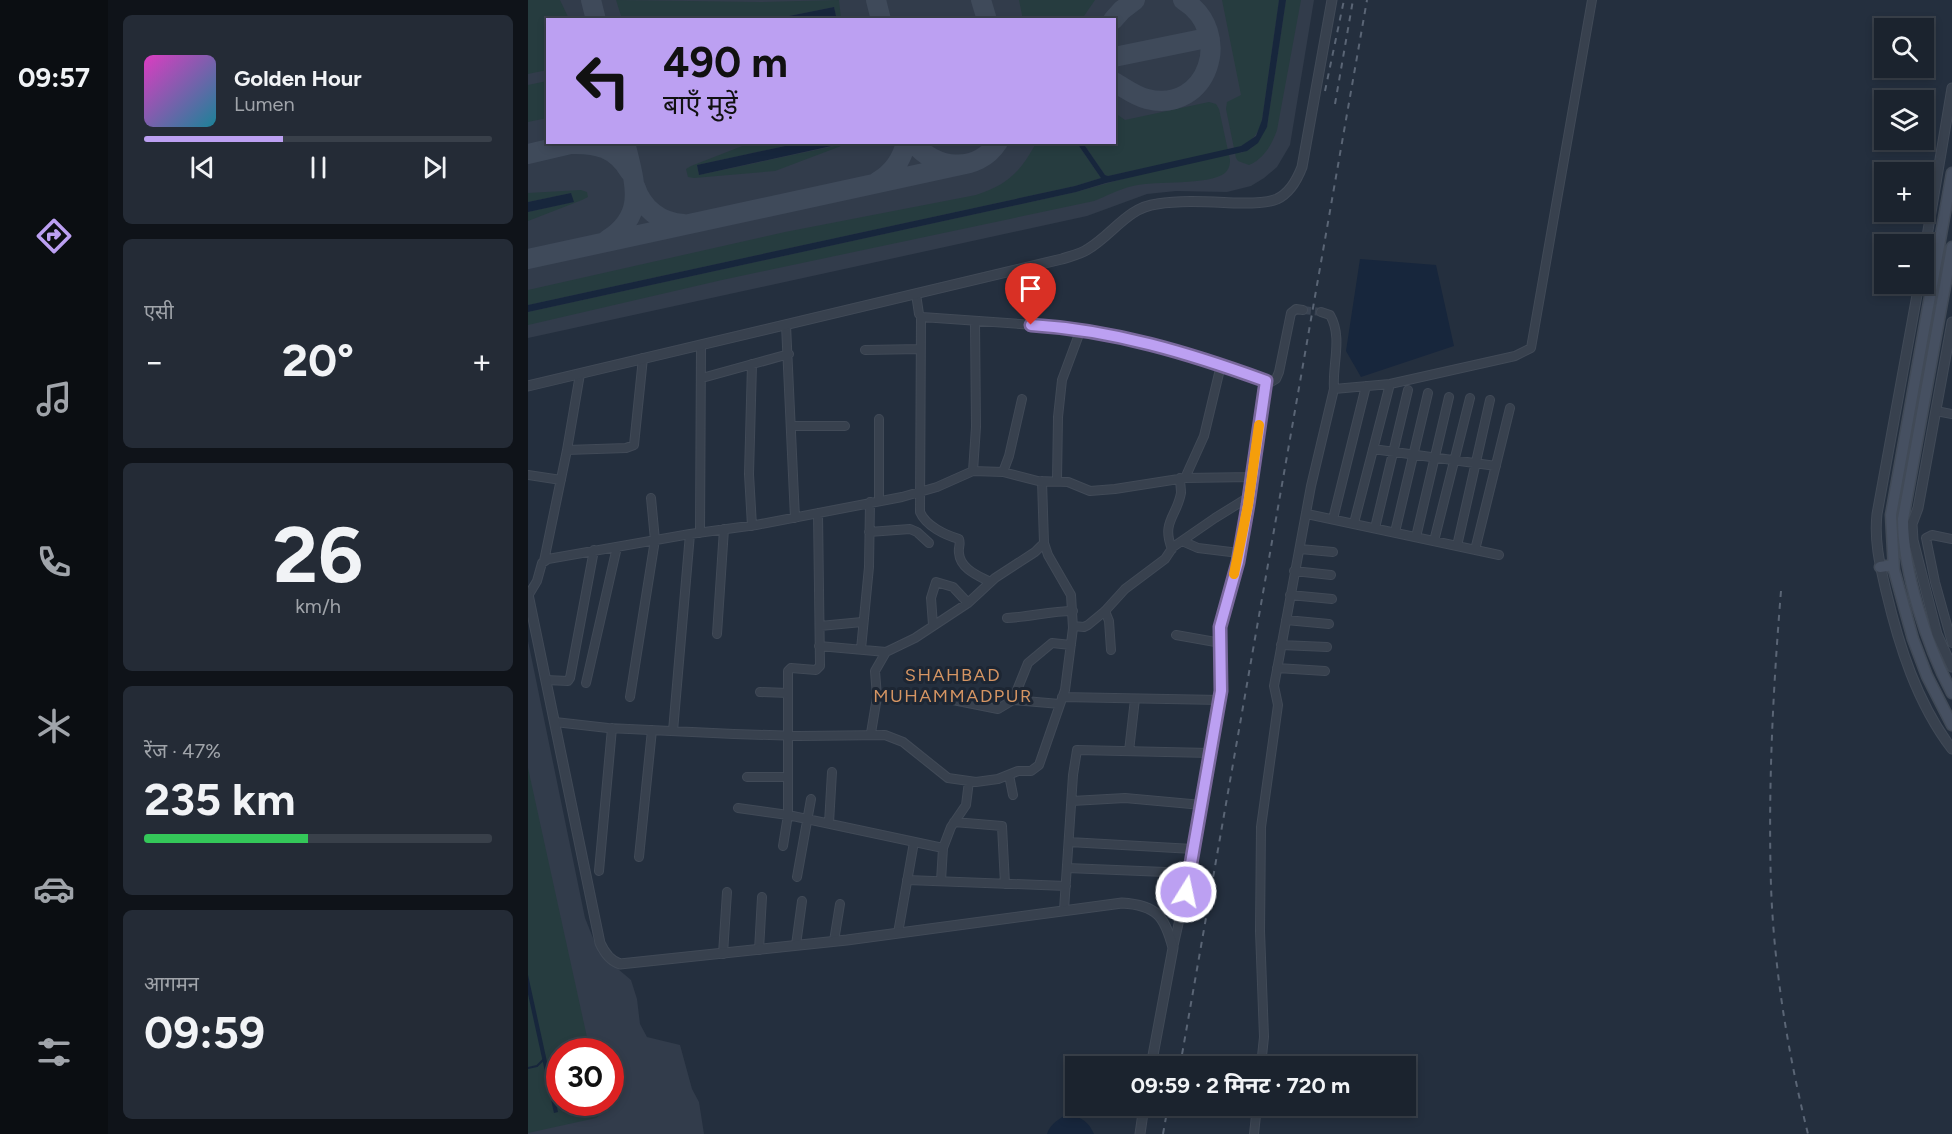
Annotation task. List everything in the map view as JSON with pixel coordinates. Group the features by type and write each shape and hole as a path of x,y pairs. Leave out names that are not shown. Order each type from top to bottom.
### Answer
{"main road":[{"path":"1952,173 1891,515 1893,565 1913,639 1927,676 1952,725"},
{"path":"1952,247 1903,519 1926,635 1952,693"},
{"path":"1881,567 1893,565"}],"street":[{"path":"528,386 1062,259 1087,250 1106,237 1135,210 1146,206 1181,202 1254,203 1275,200 1298,179 1302,167 1332,0"},
{"path":"1334,389 1390,384 1515,356 1531,348 1592,0"},
{"path":"1927,234 1952,88"},
{"path":"916,294 921,316 921,516 935,528 959,539 961,544 959,554 964,566 990,582"},
{"path":"1917,294 1877,514 1876,537 1897,638 1913,679 1952,748"},
{"path":"921,316 1081,329 1180,351 1271,382 1276,379 1279,372 1291,314 1296,309 1303,310"},
{"path":"1263,1056 1260,834 1278,705 1274,686 1294,571 1334,389 1337,334 1330,315 1321,312"},
{"path":"973,471 976,427 975,322"},
{"path":"1952,322 1918,508 1908,540 1937,634 1952,667"},
{"path":"786,325 795,518"},
{"path":"1057,480 1058,417 1062,380 1081,329"},
{"path":"700,533 701,345"},
{"path":"865,350 920,349"},
{"path":"702,378 789,354"},
{"path":"567,450 626,448 634,445 643,358"},
{"path":"752,364 749,474 752,526"},
{"path":"1172,549 1167,533 1170,518 1180,495 1183,478 1204,436 1221,365"},
{"path":"580,374 544,561 537,581 528,595 600,943 614,961 620,964 759,950 1122,903 1144,906 1162,918 1169,929 1173,948"},
{"path":"1153,1056 1190,873 1192,849 1220,700 1221,621 1239,553 1266,381"},
{"path":"1354,523 1390,384"},
{"path":"1333,519 1366,386"},
{"path":"1375,528 1408,390"},
{"path":"1395,532 1428,393"},
{"path":"1416,537 1449,397"},
{"path":"1434,541 1470,398"},
{"path":"1003,472 1022,399"},
{"path":"1457,546 1490,400"},
{"path":"1476,550 1510,408"},
{"path":"1936,411 1952,414"},
{"path":"879,419 879,500"},
{"path":"791,426 845,426"},
{"path":"1372,449 1496,466"},
{"path":"544,561 594,550 752,526 921,493 973,471 1003,472 1042,481 1057,480 1090,491 1183,478 1252,477"},
{"path":"528,475 561,480"},
{"path":"555,722 673,731 788,735 885,735 903,742 948,778 985,781 1018,771 1031,771 1039,765 1065,690 1073,626 1071,595 1044,543 1042,481"},
{"path":"1073,626 1086,626 1106,611 1127,588 1165,559 1182,541 1249,497"},
{"path":"630,697 655,540 651,498"},
{"path":"861,649 869,567 870,502"},
{"path":"783,846 788,815 789,669 818,669 820,666 818,513"},
{"path":"1306,519 1333,519 1498,555"},
{"path":"717,634 724,529"},
{"path":"869,532 910,529 929,543"},
{"path":"673,731 690,534"},
{"path":"1908,540 1932,535 1952,539"},
{"path":"1926,538 1935,582 1952,643"},
{"path":"1182,541 1197,548 1239,553"},
{"path":"819,646 886,652 909,641 968,603 990,582 1035,552 1044,543"},
{"path":"586,683 617,547"},
{"path":"1300,549 1333,552"},
{"path":"546,680 567,681 570,678 594,550"},
{"path":"1294,571 1331,575"},
{"path":"933,625 931,598 933,584 936,582 953,587 968,603"},
{"path":"1290,595 1332,599"},
{"path":"1008,618 1072,611"},
{"path":"1106,611 1111,650"},
{"path":"1286,620 1329,624"},
{"path":"820,626 862,622"},
{"path":"1176,635 1221,643"},
{"path":"1013,700 1030,661 1052,643 1071,645"},
{"path":"1281,645 1327,647"},
{"path":"871,734 877,697 875,671 886,652"},
{"path":"1277,668 1325,671"},
{"path":"760,692 788,693"},
{"path":"1129,751 1135,699"},
{"path":"953,700 998,709 1013,700 1220,700"},
{"path":"599,871 612,728"},
{"path":"639,857 652,730"},
{"path":"1064,910 1073,775 1078,749 1210,753"},
{"path":"829,823 832,772"},
{"path":"1009,775 1013,795"},
{"path":"747,777 788,777"},
{"path":"941,881 943,848 954,822 966,805 969,781"},
{"path":"1072,801 1122,798 1202,805"},
{"path":"797,877 811,800"},
{"path":"738,808 788,815 943,848"},
{"path":"954,822 1002,826 1005,884"},
{"path":"898,933 914,842"},
{"path":"1069,842 1192,849"},
{"path":"1067,868 1190,873"},
{"path":"907,880 1066,886"},
{"path":"723,954 727,892"},
{"path":"759,950 762,897"},
{"path":"796,945 802,901"},
{"path":"834,941 840,904"},
{"path":"1140,1134 1143,1116"},
{"path":"1254,1134 1256,1116"}],"shaded area":[{"path":"528,0 1314,0 1290,145 1277,167 1251,186 1227,192 1176,191 1147,194 1087,216 528,338"},
{"path":"1279,0 1286,0 1267,127 1258,143 1247,151 1076,192 528,312 528,305 1075,186 1101,178 1078,144 1084,144 1108,176 1241,146 1256,136 1262,120"},
{"path":"834,7 836,16 825,18 779,18"},
{"path":"794,144 840,144 699,175 697,165"},
{"path":"571,193 574,202 528,212 528,202"},
{"path":"1360,259 1436,265 1454,346 1361,377 1346,351"},
{"path":"528,641 585,918 599,953 631,980 637,999 640,1024 647,1037 680,1045 692,1089 699,1102 704,1134 528,1134"},
{"path":"528,975 546,1057 546,1076 528,994"},
{"path":"1064,1116 1074,1116 1089,1125 1094,1134 1047,1134"}],"green space":[{"path":"528,0 560,0 569,18 546,18 546,70 528,74"},
{"path":"616,0 760,2 839,0 841,18 825,18 836,16 834,7 779,18 622,18"},
{"path":"1019,0 1095,0 1083,18 1023,18"},
{"path":"1222,0 1279,0 1262,120 1253,138 1235,148 1241,153 1252,148 1267,127 1286,0 1301,0 1277,130 1267,150 1249,165 1236,158 1226,109 1227,102 1241,95"},
{"path":"546,81 546,118 528,122 528,85"},
{"path":"1209,102 1216,104 1230,160 1229,167 1225,173 1207,180 1133,186 1094,201 722,280 528,325 528,312 1076,192 1227,150 1105,175 1084,144 1116,144 1116,114 1125,120"},
{"path":"747,144 794,144 697,165 699,175 846,144 775,171 694,178 688,177 686,169"},
{"path":"1035,144 1078,144 1101,178 1075,186 528,305 528,290 785,232 976,195 1005,182 1025,162"},
{"path":"581,190 587,192 588,197 528,221 528,212 573,202 571,193 528,202 528,193"},
{"path":"528,768 587,1038 546,1038 546,1116 599,1116 528,1133"}],"waterway":[{"path":"528,1068 537,1066 543,1060"}],"taxiway":[{"path":"591,0 596,18"},
{"path":"876,0 880,18"},
{"path":"981,0 986,18"},
{"path":"1115,18 1135,0"},
{"path":"1116,83 1143,98 1168,100 1186,94 1199,83 1207,67 1211,49 1208,31 1199,14 1183,0"},
{"path":"1116,57 1207,38"},
{"path":"570,144 597,146 612,152 619,157 630,172"},
{"path":"528,154 570,144"},
{"path":"607,240 620,230 628,220 633,208 634,184 626,144"},
{"path":"877,182 896,165 905,144"},
{"path":"915,144 933,158 944,163 956,164 979,159 996,144"},
{"path":"528,259 970,163"},
{"path":"635,186 642,201 653,213 667,221 684,224"}],"tunnel":[{"path":"1303,310 1321,312"}],"railway":[{"path":"1325,91 1344,0"},
{"path":"1335,104 1353,0"},
{"path":"1182,1056 1367,0"},
{"path":"1781,591 1772,738 1771,886 1775,949 1783,1011 1808,1134"},
{"path":"1163,1134 1166,1116"}],"slow traffic":[{"path":"1234,574 1248,505 1259,425"}],"district":[{"name":"SHAHBAD MUHAMMADPUR","path":"953,685"}],"route":[{"path":"1031,325 1081,329 1122,336 1180,351 1266,381 1238,562 1220,627 1221,691 1186,892"}]}
